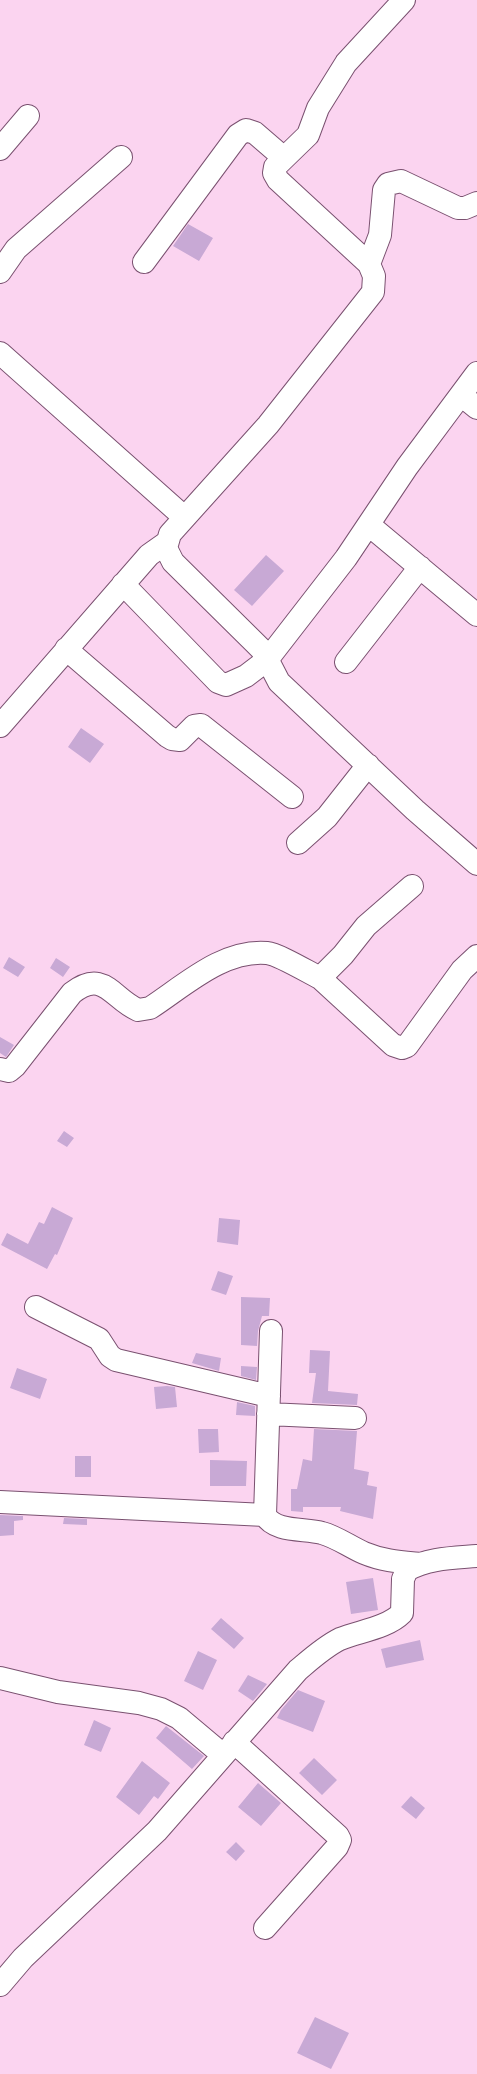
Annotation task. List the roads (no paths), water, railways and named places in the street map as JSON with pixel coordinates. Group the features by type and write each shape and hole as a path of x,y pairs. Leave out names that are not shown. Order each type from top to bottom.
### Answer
{"street":[{"path":"0,726 149,555 166,543 170,534 184,517 268,425 370,298 375,285 374,276 369,264 278,180 274,170 308,135 318,108 346,63 404,0"},
{"path":"0,149 28,116"},
{"path":"144,262 238,135 246,130 255,133 284,158"},
{"path":"0,272 16,249 121,157"},
{"path":"369,264 380,235 384,190 388,184 401,181 454,207 465,208 477,203"},
{"path":"0,353 184,517"},
{"path":"123,584 222,684 226,685 246,676 267,660 346,558 407,467 469,401 477,373"},
{"path":"369,525 477,615"},
{"path":"166,543 167,551 173,562 256,643 279,682 415,810 477,864"},
{"path":"346,662 420,567"},
{"path":"66,649 167,736 180,740 194,726 201,725 292,797"},
{"path":"298,843 327,817 368,765"},
{"path":"320,978 366,926 412,886"},
{"path":"0,1069 9,1070 15,1066 72,992 83,985 100,984 108,987 133,1008 138,1010 150,1008 217,964 242,955 268,953 320,978 393,1045 402,1048 407,1046 462,970 477,956"},
{"path":"36,1307 99,1340 110,1356 116,1360 268,1405 355,1418"},
{"path":"271,1331 265,1515 269,1521 277,1525 325,1534 364,1553 389,1561 415,1566 437,1560 477,1556"},
{"path":"0,1502 265,1515"},
{"path":"0,1984 23,1958 157,1831 298,1670 320,1652 339,1640 398,1617 402,1613 404,1606 403,1582 415,1566"},
{"path":"0,1678 58,1692 162,1708 228,1748 338,1836 340,1840 338,1847 265,1928"}]}
